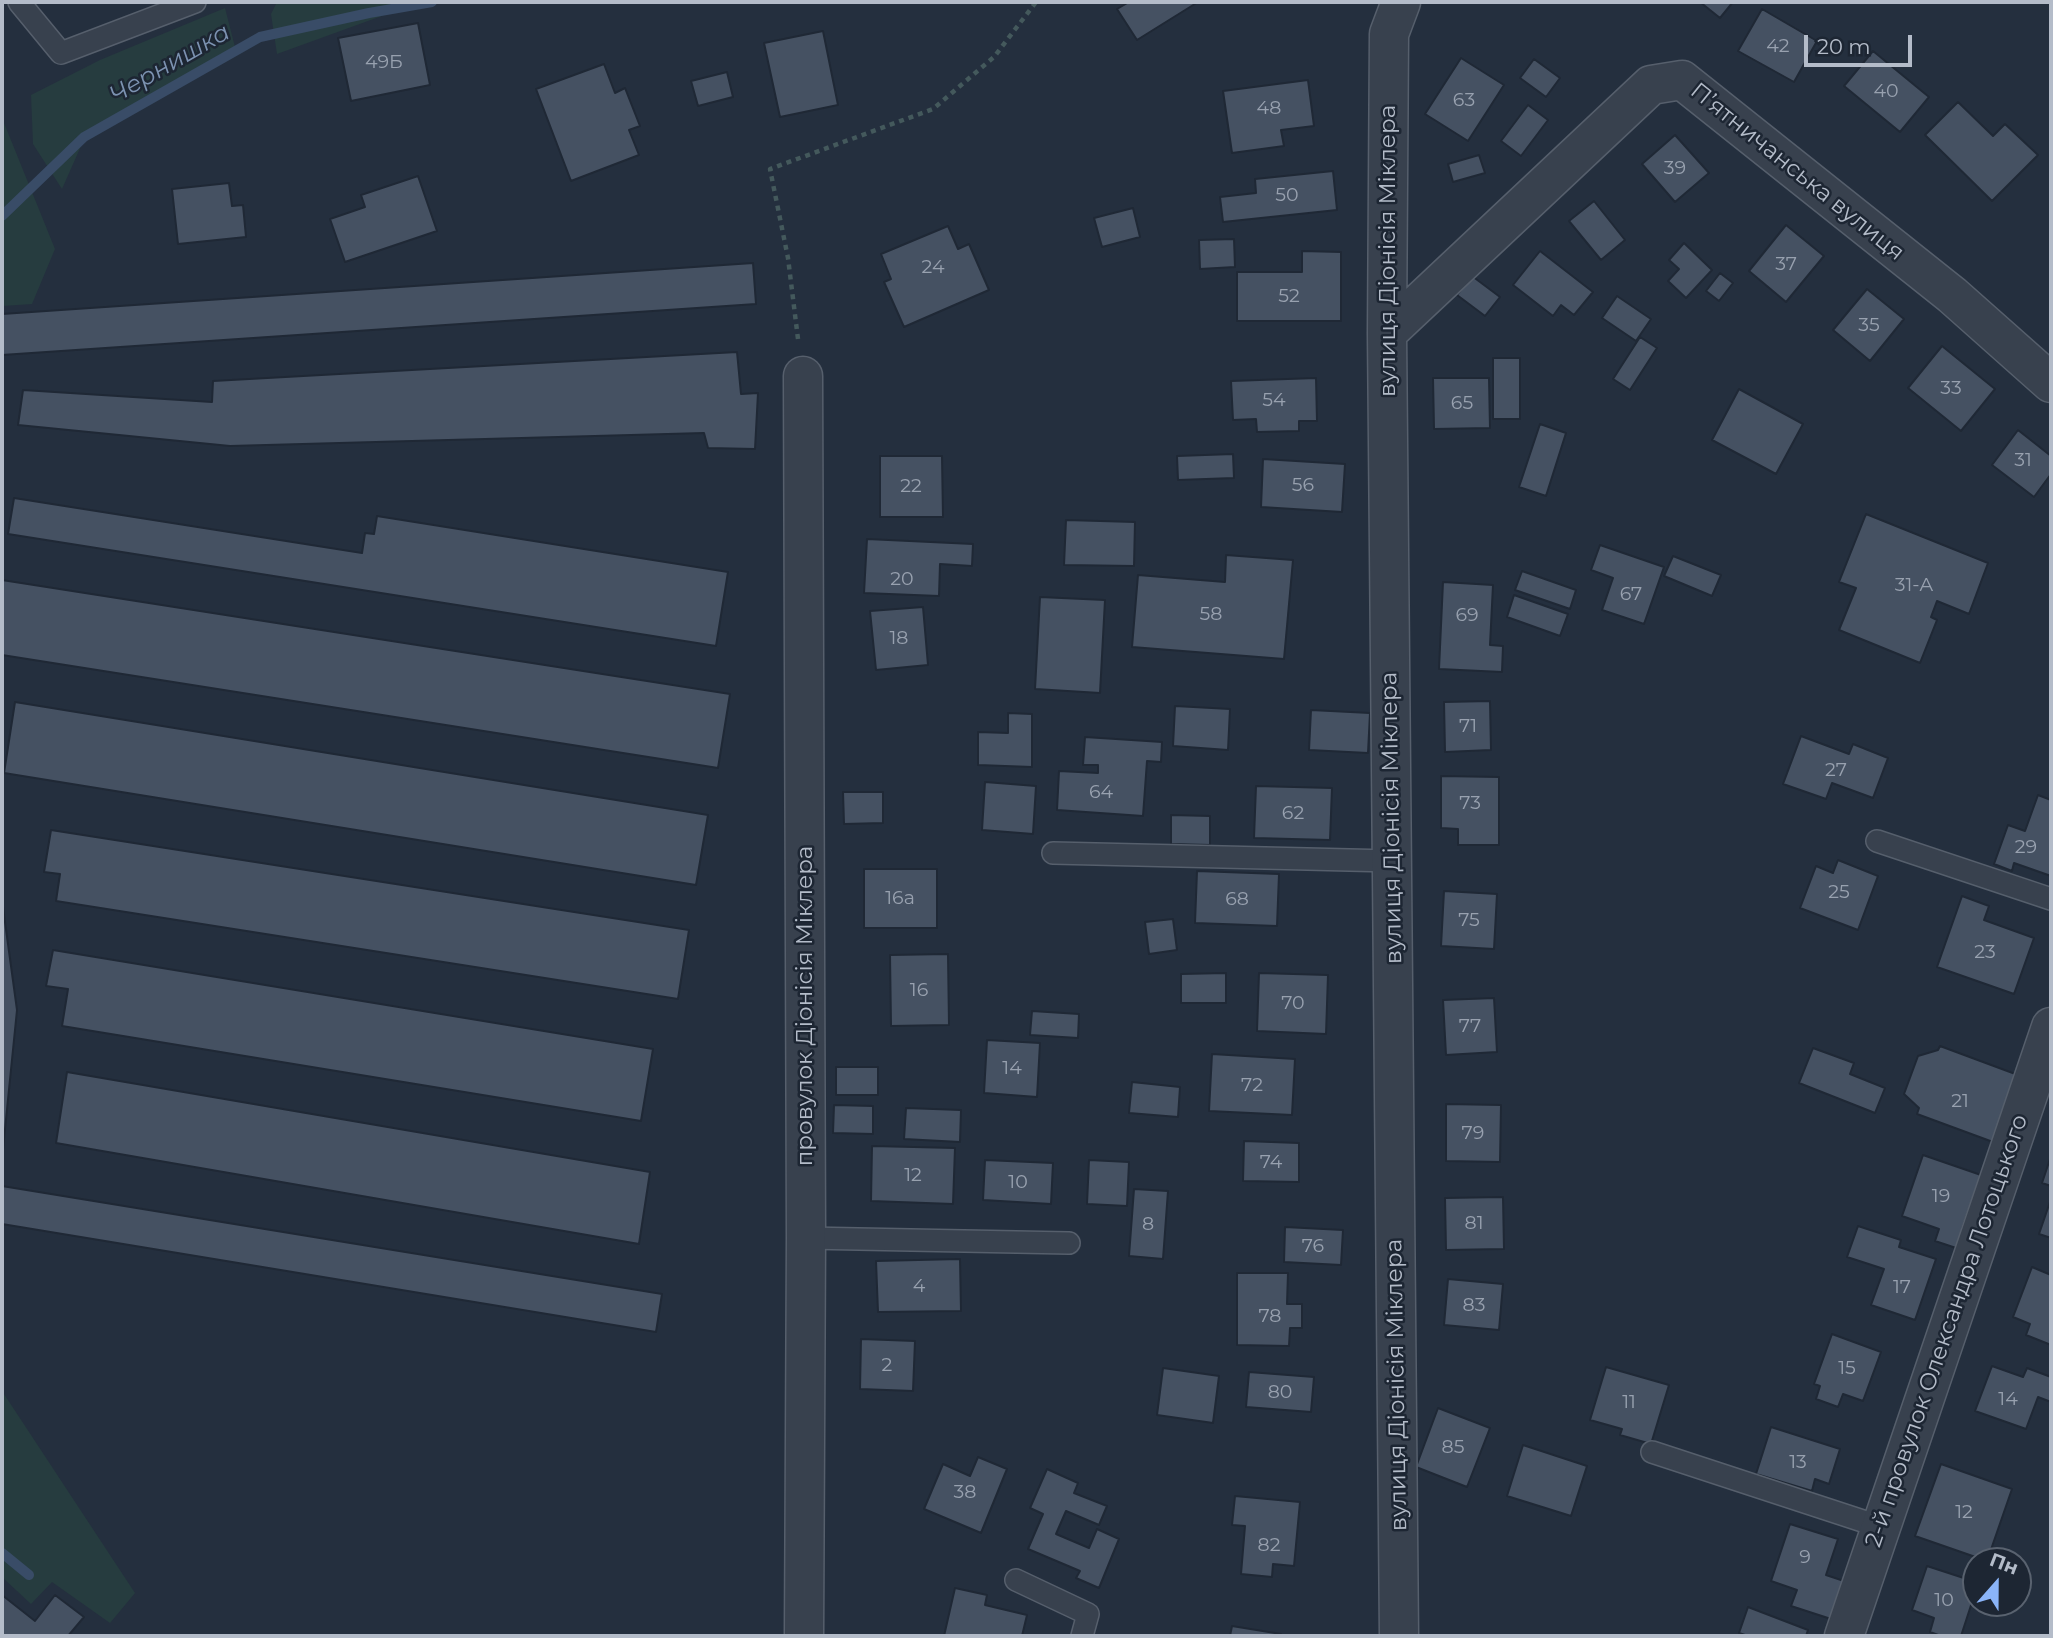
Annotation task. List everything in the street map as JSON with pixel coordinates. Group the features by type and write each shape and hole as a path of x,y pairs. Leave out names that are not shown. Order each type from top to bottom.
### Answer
{"street":[{"name":"вулиця Діонісія Міклера","path":"1399,1636 1387,333 1390,34 1401,2"},
{"name":"Пʼятничанська вулиця","path":"1387,333 1651,85 1682,80 1952,295 2051,383"},
{"name":"провулок Діонісія Міклера","path":"803,376 806,1238 804,1636"},
{"name":"2-й провулок Олександра Лотоцького","path":"1844,1636 2051,1027"}],"lane":[{"path":"19,2 61,53 195,2"},
{"path":"1877,841 2051,899"},
{"path":"1053,853 1392,861"},
{"path":"806,1238 1069,1243"},
{"path":"1652,1452 1881,1527"},
{"path":"1016,1580 1087,1614 1082,1636"}],"path":[{"path":"803,376 788,258 770,169 933,109 994,57 1036,2"}],"green space":[{"path":"277,2 432,2 412,5 277,54 271,14"},
{"path":"225,8 236,51 85,137 62,189 33,144 31,95 100,60"},
{"path":"2,118 55,249 32,304 2,306"},
{"path":"2,1391 135,1593 110,1623 52,1582 31,1604 2,1577"}],"building":[{"path":"1129,2 1198,2 1137,40 1117,9"},
{"path":"1700,2 1733,2 1720,18"},
{"path":"1762,9 1817,41 1794,82 1738,51"},
{"path":"418,23 430,85 351,101 338,38"},
{"path":"823,31 838,105 780,117 764,43"},
{"path":"1873,51 1929,97 1900,132 1844,86"},
{"path":"1461,58 1504,85 1468,141 1425,114"},
{"path":"1534,59 1560,78 1546,97 1520,78"},
{"path":"604,64 615,93 625,88 640,126 629,130 639,155 571,181 536,89"},
{"path":"727,72 733,97 698,106 691,81"},
{"path":"1308,80 1314,126 1281,130 1284,146 1232,153 1223,91"},
{"path":"1958,102 1993,136 2005,124 2038,155 1992,201 1925,135"},
{"path":"1528,105 1548,120 1521,156 1501,141"},
{"path":"1675,135 1709,173 1675,202 1642,164"},
{"path":"1479,155 1485,173 1453,182 1448,164"},
{"path":"1333,171 1337,210 1223,222 1220,197 1256,193 1255,179"},
{"path":"418,176 437,231 345,262 330,219 365,207 361,195"},
{"path":"229,183 232,206 243,205 246,237 178,244 172,189"},
{"path":"1594,201 1625,240 1601,260 1569,221"},
{"path":"1133,208 1140,237 1102,247 1094,218"},
{"path":"1786,225 1824,256 1786,302 1749,271"},
{"path":"948,226 958,249 969,244 989,290 904,327 884,282 891,279 881,254"},
{"path":"1234,239 1235,267 1200,269 1199,240"},
{"path":"1684,243 1712,270 1686,298 1668,281 1679,269 1669,260"},
{"path":"1302,251 1341,252 1341,321 1237,321 1237,272 1302,272"},
{"path":"1540,251 1593,292 1574,315 1561,305 1553,316 1513,285"},
{"path":"753,263 756,304 2,355 2,314"},
{"path":"1720,273 1733,283 1719,301 1706,291"},
{"path":"1472,276 1500,297 1485,316 1457,295"},
{"path":"1867,289 1904,319 1870,361 1833,330"},
{"path":"1617,296 1651,319 1636,341 1602,318"},
{"path":"1640,337 1657,348 1630,390 1613,379"},
{"path":"1942,346 1995,389 1961,431 1908,388"},
{"path":"737,352 741,394 758,393 755,449 708,448 704,433 230,446 18,425 23,390 212,402 213,381"},
{"path":"1493,358 1520,358 1520,419 1493,419"},
{"path":"1316,378 1317,421 1299,421 1299,431 1257,432 1256,419 1233,420 1231,381"},
{"path":"1433,378 1489,378 1490,428 1434,429"},
{"path":"1739,389 1803,424 1776,474 1712,440"},
{"path":"1540,424 1566,433 1546,496 1519,487"},
{"path":"2018,430 2051,456 2051,474 2034,497 1992,465"},
{"path":"1233,454 1234,478 1178,480 1177,456"},
{"path":"880,456 942,456 943,517 880,517"},
{"path":"1263,459 1345,464 1342,512 1261,507"},
{"path":"14,498 362,553 365,533 374,534 377,516 728,572 716,646 8,534"},
{"path":"1866,514 1988,563 1969,614 1937,601 1931,617 1937,620 1920,663 1839,630 1856,588 1839,582"},
{"path":"1066,520 1135,522 1134,566 1064,565"},
{"path":"867,539 973,544 972,566 940,564 939,596 864,593"},
{"path":"1600,545 1664,567 1644,624 1602,610 1613,578 1591,570"},
{"path":"1226,555 1293,560 1284,659 1132,647 1138,575 1225,582"},
{"path":"1673,556 1721,575 1712,596 1664,576"},
{"path":"1522,571 1576,590 1570,609 1515,590"},
{"path":"2,580 730,694 718,768 2,655"},
{"path":"1443,582 1493,585 1490,645 1503,646 1502,672 1439,669"},
{"path":"1514,595 1568,614 1560,636 1507,617"},
{"path":"1040,597 1105,600 1100,693 1035,689"},
{"path":"923,607 928,665 876,670 870,611"},
{"path":"1490,701 1491,750 1445,752 1444,702"},
{"path":"15,702 708,815 696,885 4,773"},
{"path":"1175,706 1230,709 1228,750 1173,746"},
{"path":"1311,710 1370,713 1368,753 1309,750"},
{"path":"1008,713 1032,714 1032,767 978,765 978,732 1008,733"},
{"path":"1801,736 1849,754 1853,744 1888,758 1873,798 1832,783 1826,799 1783,784"},
{"path":"1085,737 1162,742 1161,762 1147,761 1143,816 1057,810 1059,771 1098,773 1098,765 1083,765"},
{"path":"1441,776 1499,777 1499,845 1458,845 1458,829 1441,828"},
{"path":"985,782 1036,786 1033,834 982,830"},
{"path":"1256,786 1332,788 1330,840 1254,838"},
{"path":"843,792 883,792 883,823 844,824"},
{"path":"2038,795 2051,800 2051,876 2014,863 2012,871 1994,864 2008,825 2025,831"},
{"path":"1171,815 1210,816 1210,845 1171,844"},
{"path":"51,830 689,930 678,999 56,901 60,874 44,872"},
{"path":"1838,860 1878,876 1858,930 1800,908 1816,866 1833,873"},
{"path":"864,869 937,869 937,928 864,928"},
{"path":"1197,871 1279,874 1277,926 1195,923"},
{"path":"1444,891 1497,894 1494,949 1441,946"},
{"path":"1962,896 1989,906 1984,920 2034,938 2014,994 1937,967"},
{"path":"2,900 17,1010 2,1159"},
{"path":"1173,919 1177,950 1149,954 1145,922"},
{"path":"53,950 653,1049 641,1121 62,1026 68,989 46,986"},
{"path":"948,954 949,1025 891,1026 890,955"},
{"path":"1226,973 1226,1003 1181,1003 1181,974"},
{"path":"1259,973 1328,975 1326,1034 1257,1031"},
{"path":"1494,998 1497,1052 1446,1055 1443,1000"},
{"path":"1032,1011 1079,1014 1078,1038 1030,1035"},
{"path":"987,1040 1040,1043 1037,1097 984,1093"},
{"path":"1940,1046 2018,1075 1993,1142 1917,1114 1919,1108 1904,1094 1918,1056 1938,1050"},
{"path":"1813,1048 1854,1063 1850,1074 1885,1088 1875,1113 1799,1083"},
{"path":"1212,1054 1295,1059 1292,1115 1209,1111"},
{"path":"836,1067 878,1067 878,1095 836,1095"},
{"path":"67,1072 650,1172 639,1244 56,1143"},
{"path":"1132,1082 1180,1087 1178,1117 1129,1113"},
{"path":"1446,1104 1501,1105 1500,1162 1446,1161"},
{"path":"834,1105 873,1106 873,1134 833,1133"},
{"path":"906,1108 961,1110 960,1142 904,1139"},
{"path":"1244,1141 1299,1143 1299,1182 1243,1181"},
{"path":"872,1146 955,1148 953,1204 871,1201"},
{"path":"1923,1155 1981,1175 1962,1229 1975,1234 1968,1252 1935,1241 1939,1229 1902,1216"},
{"path":"2051,1156 2051,1186 2042,1183"},
{"path":"985,1160 1053,1163 1051,1204 983,1200"},
{"path":"1089,1160 1129,1162 1127,1206 1087,1204"},
{"path":"2,1186 662,1294 656,1332 2,1224"},
{"path":"1134,1189 1168,1191 1163,1259 1129,1256"},
{"path":"1503,1197 1504,1249 1446,1250 1445,1198"},
{"path":"2051,1199 2051,1238 2039,1234"},
{"path":"1858,1226 1901,1240 1899,1247 1936,1259 1915,1320 1871,1305 1884,1269 1847,1257"},
{"path":"1285,1227 1343,1230 1341,1265 1284,1262"},
{"path":"960,1259 961,1311 878,1312 876,1261"},
{"path":"2032,1267 2051,1275 2051,1345 2026,1335 2030,1324 2013,1317"},
{"path":"1237,1273 1288,1273 1287,1304 1302,1304 1302,1328 1290,1328 1289,1346 1237,1345"},
{"path":"1448,1279 1503,1284 1499,1330 1444,1325"},
{"path":"1832,1334 1881,1352 1863,1401 1843,1394 1838,1407 1816,1399 1820,1386 1814,1384"},
{"path":"861,1339 915,1341 913,1391 860,1389"},
{"path":"1992,1366 2023,1377 2027,1368 2051,1377 2051,1402 2038,1397 2026,1429 1975,1411"},
{"path":"1606,1367 1669,1385 1651,1444 1620,1435 1622,1429 1590,1420"},
{"path":"1163,1368 1219,1376 1213,1423 1157,1415"},
{"path":"1249,1372 1314,1377 1311,1412 1246,1407"},
{"path":"1438,1408 1490,1428 1467,1487 1416,1467"},
{"path":"1771,1427 1840,1449 1829,1484 1815,1479 1812,1491 1756,1474"},
{"path":"1523,1445 1587,1466 1571,1516 1507,1496"},
{"path":"978,1457 1007,1469 981,1533 924,1509 943,1464 970,1476"},
{"path":"1941,1464 2012,1489 1992,1547 1962,1547 1962,1552 1915,1536"},
{"path":"1047,1469 1078,1483 1074,1493 1107,1506 1099,1525 1066,1511 1056,1534 1089,1548 1097,1529 1119,1539 1099,1588 1076,1578 1080,1571 1028,1549 1043,1514 1030,1508"},
{"path":"1235,1496 1300,1502 1294,1566 1273,1564 1272,1577 1241,1574 1245,1526 1232,1525"},
{"path":"1790,1524 1838,1539 1826,1575 1844,1581 1831,1619 1791,1606 1797,1590 1771,1581"},
{"path":"1927,1566 1962,1577 1962,1617 1967,1617 1961,1636 1941,1636 1930,1632 1934,1618 1912,1610"},
{"path":"955,1588 987,1595 985,1605 1027,1615 1022,1636 944,1636"},
{"path":"2,1595 35,1621 55,1595 84,1617 68,1636 2,1636"},
{"path":"1748,1607 1808,1630 1806,1636 1748,1636 1739,1633"},
{"path":"1232,1626 1281,1634 1281,1636 1230,1636"}],"waterway":[{"name":"Чернишка","path":"2,216 84,137 260,37 432,2"},
{"path":"2,1553 29,1575"}]}
